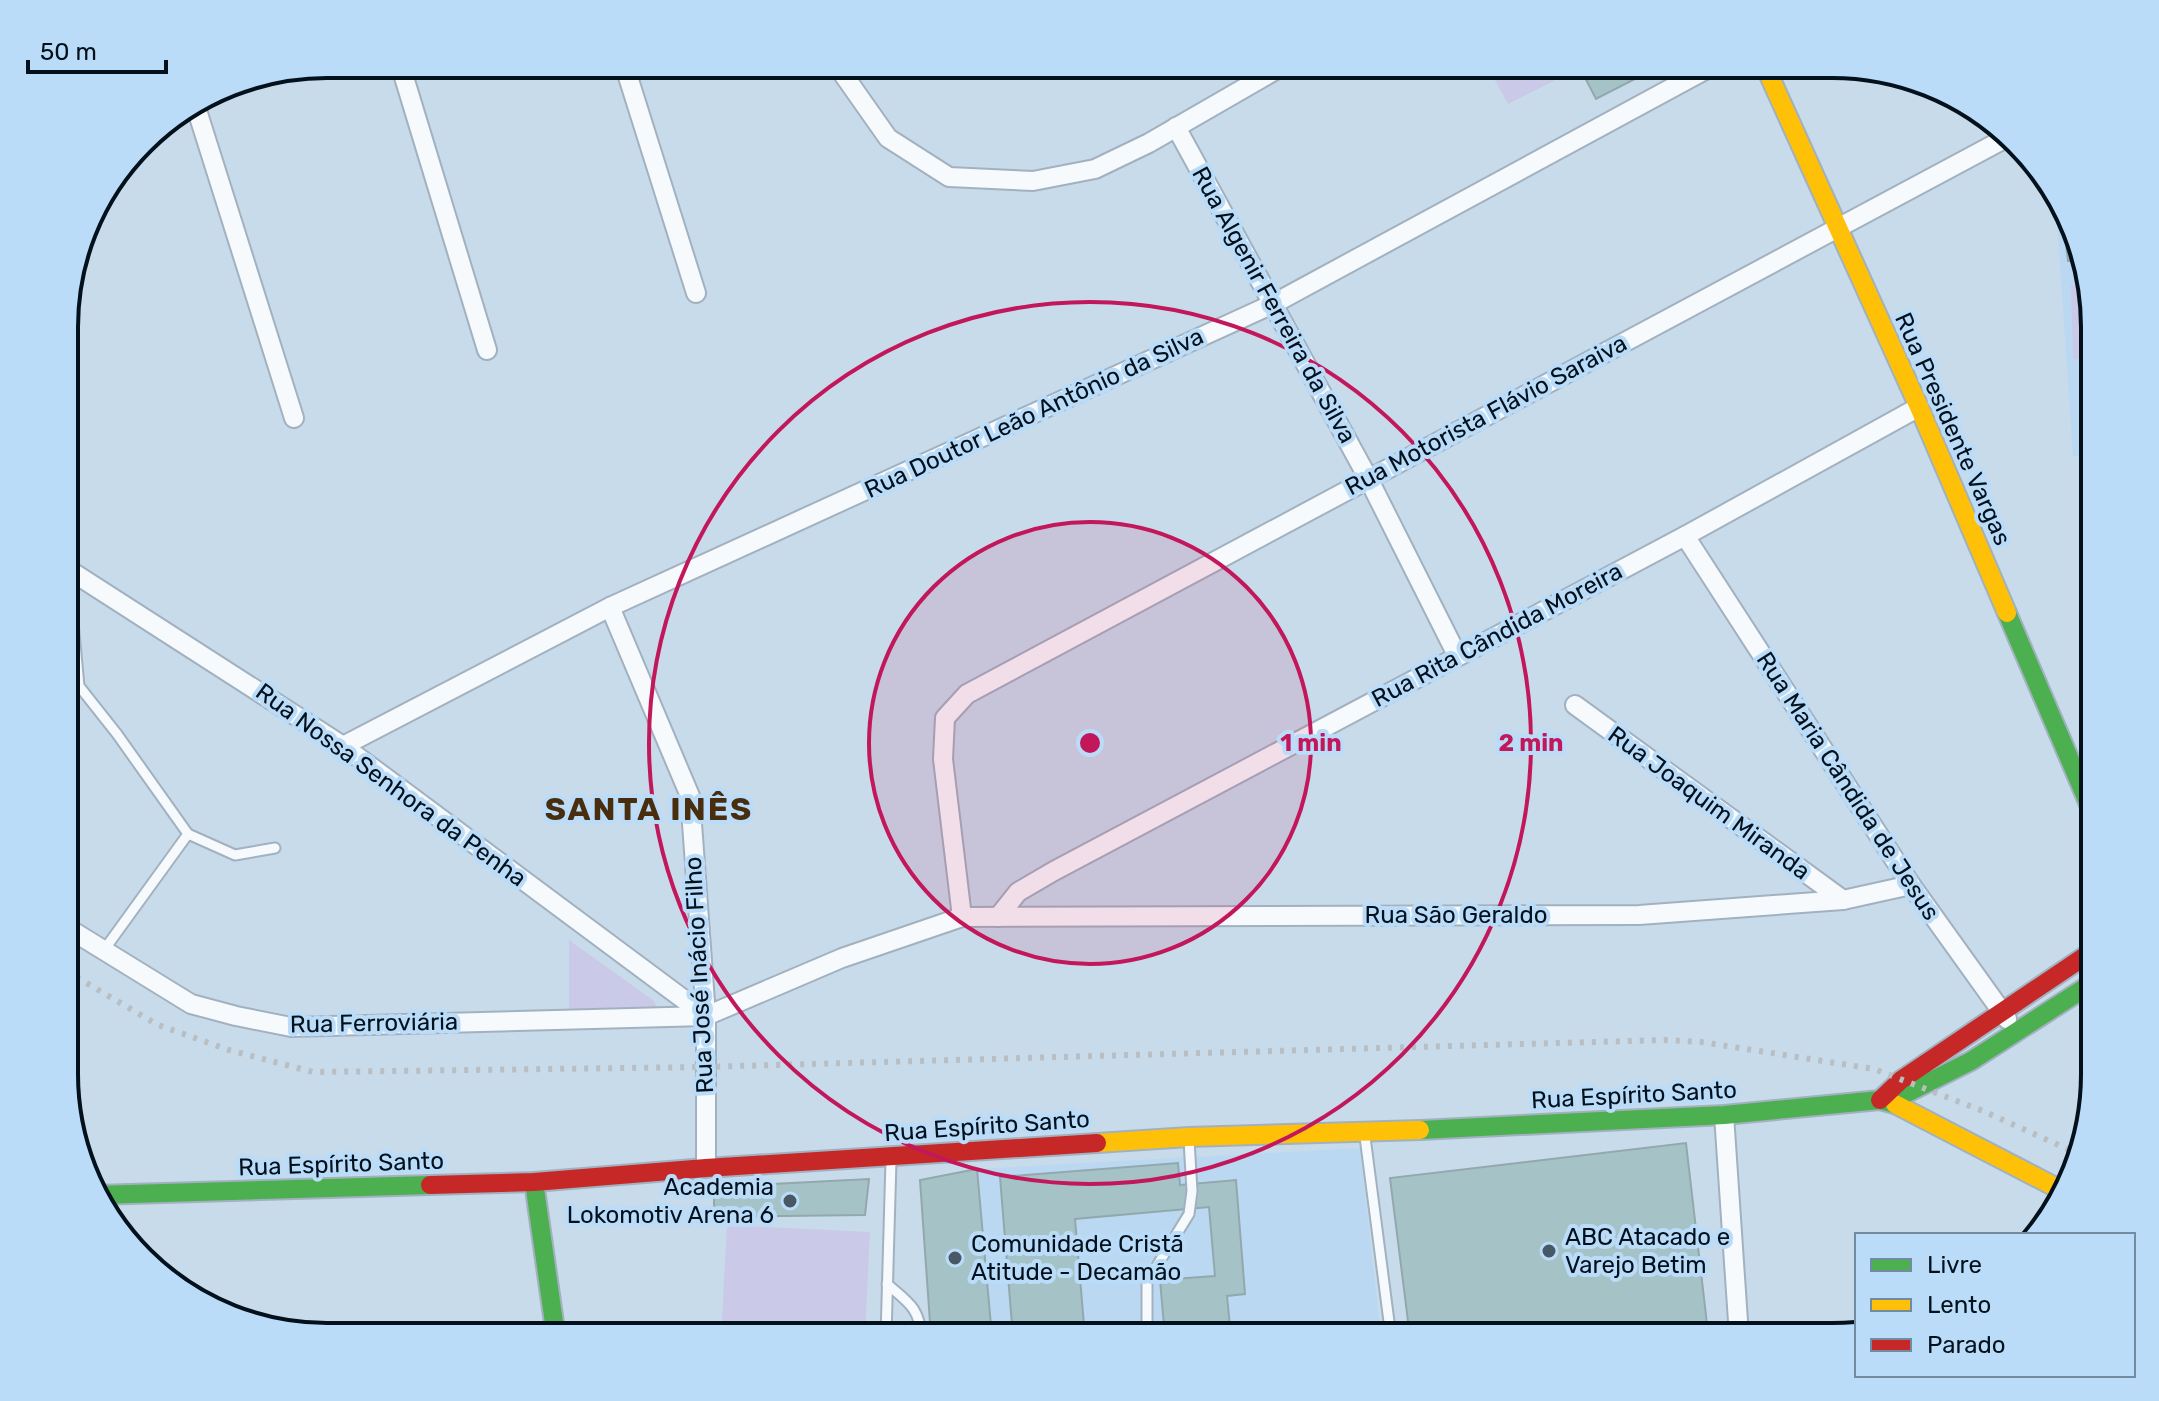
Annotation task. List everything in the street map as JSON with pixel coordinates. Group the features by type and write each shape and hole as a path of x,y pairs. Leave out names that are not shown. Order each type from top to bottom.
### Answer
{"street":[{"path":"404,78 487,350"},
{"path":"628,78 696,293"},
{"path":"846,78 888,138 949,177 1033,181 1095,169 1262,78"},
{"name":"Rua Doutor Leão Antônio da Silva","path":"343,746 610,607 1273,304 1690,78"},
{"name":"Rua Presidente Vargas","path":"1770,78 1919,407 2080,783"},
{"path":"198,115 294,418"},
{"name":"Rua Algenir Ferreira da Silva","path":"1176,127 1368,478 1457,655"},
{"name":"Rua Motorista Flávio Saraiva","path":"962,917 943,759 945,718 967,694 1998,142"},
{"name":"Rua Rita Cândida Moreira","path":"998,917 1018,892 1054,871 1685,536 1919,407"},
{"name":"Rua Maria Cândida de Jesus","path":"1685,536 1911,885 2017,1031"},
{"name":"Rua Nossa Senhora da Penha","path":"78,575 343,746 706,1016"},
{"name":"Rua José Inácio Filho","path":"610,607 690,796 706,1016 706,1168"},
{"name":"Rua Joaquim Miranda","path":"1575,705 1843,900"},
{"name":"Rua São Geraldo","path":"706,1016 842,958 962,917 1639,915 1843,900 1911,885"},
{"name":"Rua Ferroviária","path":"78,934 191,1004 291,1027 706,1016"},
{"path":"1886,1102 1901,1080 2080,959"},
{"path":"1886,1102 1971,1061 2080,991"},
{"path":"1886,1102 2054,1186"},
{"name":"Rua Espírito Santo","path":"109,1195 534,1182 1189,1137 1365,1133 1724,1115 1886,1102"},
{"path":"1724,1115 1738,1322"},
{"path":"534,1182 554,1323"}],"lane":[{"path":"78,676 79,686 188,834 235,855 275,848"},
{"path":"104,950 188,834"},
{"path":"1365,1133 1389,1322"},
{"path":"1147,1322 1147,1282 1189,1214 1192,1191 1189,1137"},
{"path":"886,1323 891,1156"},
{"path":"887,1284 915,1309 921,1323"}],"shaded area":[{"path":"1494,78 1552,78 1554,81 1508,104"},
{"path":"2057,221 2073,263 2079,294 2080,456 2073,456"},
{"path":"2071,285 2077,285 2080,359 2073,359"},
{"path":"569,940 654,1001 657,1008 569,1011"},
{"path":"1360,1148 1379,1322 991,1323 977,1169"},
{"path":"727,1225 870,1232 866,1323 722,1323"}],"building":[{"path":"1585,78 1637,78 1596,99"},
{"name":"ABC Atacado e Varejo Betim","path":"1686,1143 1707,1322 1408,1322 1390,1178"},
{"path":"1178,1163 1180,1185 1236,1180 1245,1294 1227,1296 1230,1322 1164,1322 1160,1280 1215,1276 1209,1207 1075,1219 1084,1323 1012,1323 1000,1177"},
{"name":"Comunidade Cristã Atitude - Decamão","path":"977,1169 991,1323 930,1323 920,1180"},
{"name":"Academia Lokomotiv Arena 6","path":"869,1179 865,1215 714,1217 714,1187"}],"railway":[{"path":"78,978 158,1025 229,1050 313,1072 704,1067 1665,1040 1701,1042 1874,1069 1983,1111 2069,1150"}],"traffic: fast":[{"path":"2007,613 2080,783"},
{"path":"1905,1094 1971,1061 2080,991"},
{"path":"1420,1130 1724,1115 1880,1100 1895,1104"},
{"path":"534,1182 554,1323"},
{"path":"109,1195 430,1185"}],"traffic: slow":[{"path":"1770,78 1919,407 2007,613"},
{"path":"1895,1104 2054,1186"},
{"path":"1097,1143 1420,1130"}],"traffic: jam":[{"path":"1880,1100 1901,1080 2080,959"},
{"path":"430,1185 534,1182 1097,1143"}],"place":[{"name":"Academia Lokomotiv Arena 6","path":"790,1201"},
{"name":"ABC Atacado e Varejo Betim","path":"1549,1251"},
{"name":"Comunidade Cristã Atitude - Decamão","path":"955,1258"}],"district":[{"name":"SANTA INÊS","path":"649,809"}]}
